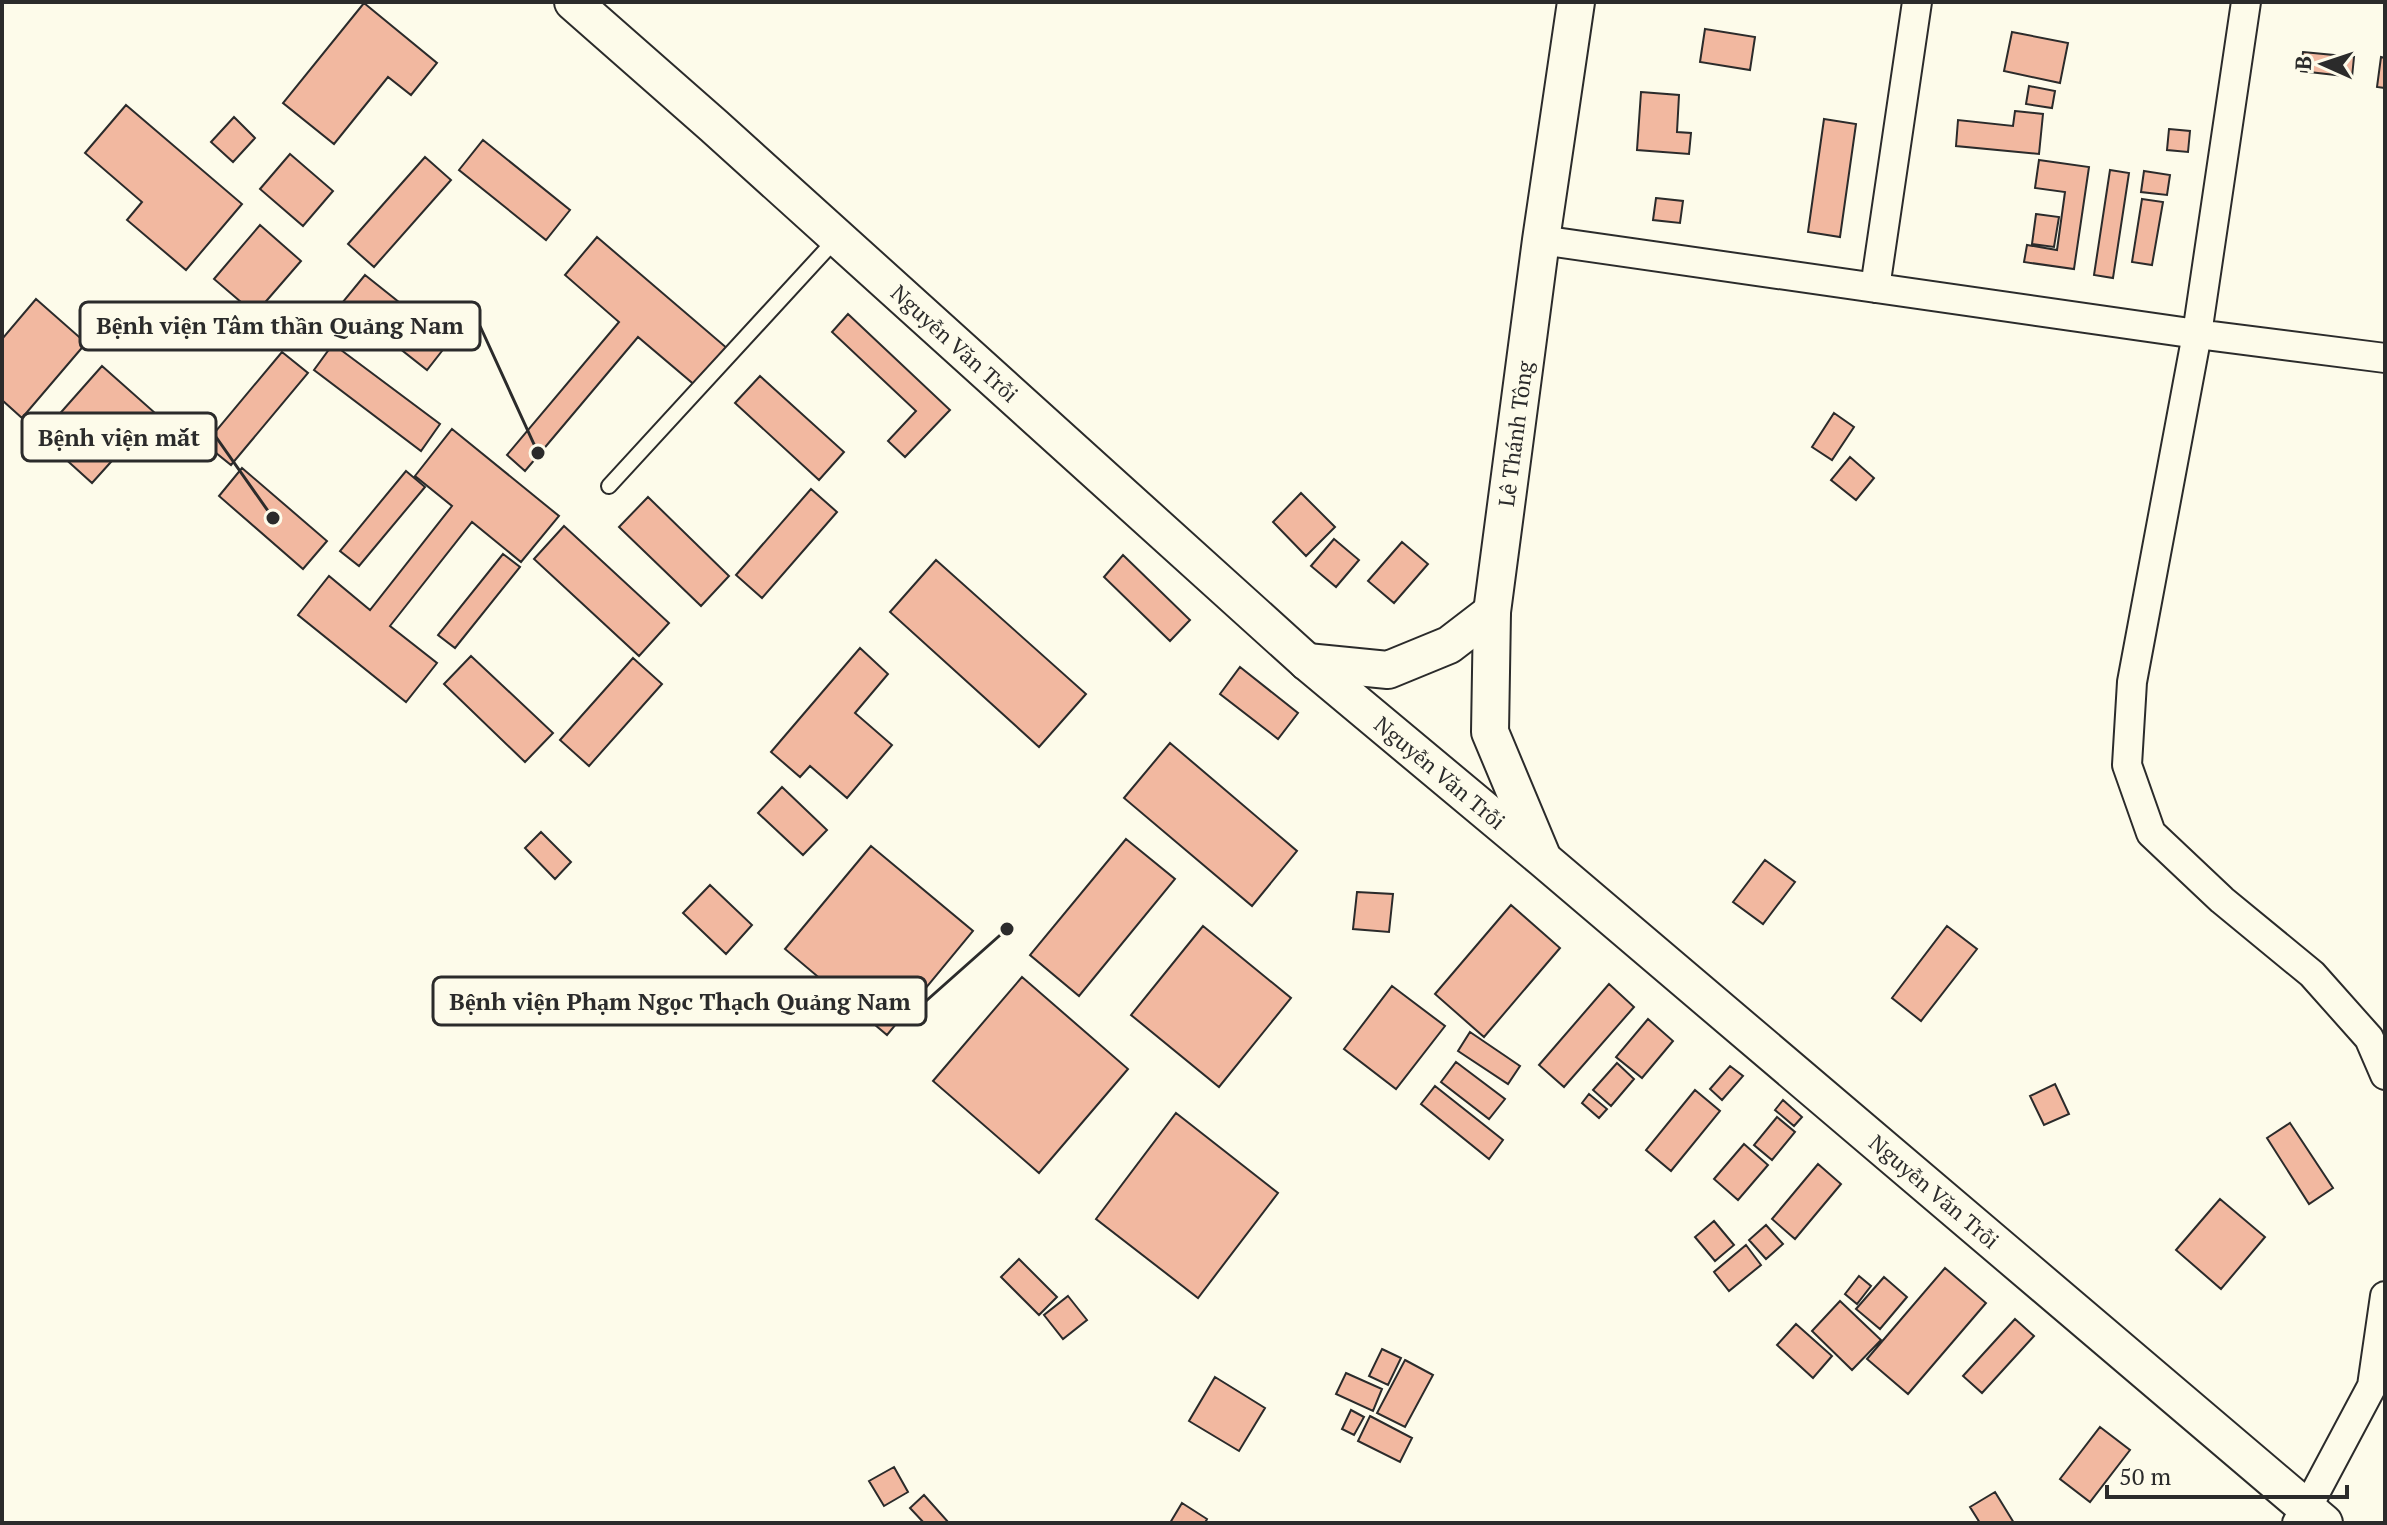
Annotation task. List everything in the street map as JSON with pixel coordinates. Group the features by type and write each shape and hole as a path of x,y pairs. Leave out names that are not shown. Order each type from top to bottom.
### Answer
{"street":[{"name":"Nguyễn Văn Trỗi","path":"573,2 1307,662 1543,859 2309,1518"},
{"name":"Lê Thánh Tông","path":"1543,859 1490,732 1492,612 1576,2"},
{"path":"1875,288 1917,2"},
{"path":"2246,2 2197,334 2132,682 2127,765 2151,833 2222,900 2312,974 2369,1038 2385,1075"},
{"path":"1541,240 2385,358"},
{"path":"1307,662 1388,670 1449,645 1492,612"},
{"path":"2309,1518 2372,1386 2385,1296"}],"lane":[{"path":"609,486 837,238"}],"building":[{"path":"364,3 437,63 411,95 388,77 334,144 283,103"},
{"path":"1705,29 1755,37 1750,70 1700,62"},
{"path":"2012,32 2068,43 2060,83 2004,71"},
{"path":"2303,52 2354,57 2352,77 2301,71"},
{"path":"2381,57 2385,58 2385,88 2377,87"},
{"path":"2029,86 2055,91 2052,108 2026,104"},
{"path":"1641,92 1679,95 1677,132 1691,133 1689,154 1637,150"},
{"path":"126,105 242,204 186,270 127,220 142,202 85,153"},
{"path":"2015,111 2043,114 2039,154 1956,146 1958,120 2013,126"},
{"path":"234,117 255,138 233,162 211,142"},
{"path":"1824,119 1856,124 1840,237 1808,232"},
{"path":"2169,129 2190,131 2188,152 2167,150"},
{"path":"483,140 570,210 546,240 459,170"},
{"path":"290,154 333,191 303,226 260,189"},
{"path":"425,157 451,180 374,267 348,244"},
{"path":"2039,160 2089,167 2074,269 2024,262 2027,245 2057,250 2065,192 2035,188"},
{"path":"2110,170 2129,173 2113,278 2094,275"},
{"path":"2144,171 2170,175 2167,195 2141,192"},
{"path":"1656,198 1683,201 1680,223 1653,220"},
{"path":"2142,199 2163,202 2152,265 2132,262"},
{"path":"2036,214 2059,217 2054,247 2032,244"},
{"path":"260,225 301,261 255,314 214,279"},
{"path":"597,237 735,355 703,392 638,337 525,471 507,455 619,322 565,275"},
{"path":"365,275 449,342 427,370 342,303"},
{"path":"36,299 86,343 22,418 2,400 2,339"},
{"path":"848,314 950,410 905,457 888,441 916,411 832,332"},
{"path":"333,344 440,424 421,451 314,370"},
{"path":"282,352 308,373 231,465 205,444"},
{"path":"102,366 155,413 92,483 40,436"},
{"path":"760,376 844,452 819,480 735,403"},
{"path":"1834,413 1854,427 1832,460 1812,447"},
{"path":"452,429 559,516 521,562 472,522 390,626 437,663 406,702 298,615 329,576 370,610 452,506 415,476"},
{"path":"1850,457 1874,478 1856,500 1831,480"},
{"path":"242,468 327,541 303,569 219,496"},
{"path":"406,471 425,487 359,566 340,551"},
{"path":"811,489 837,512 762,598 736,575"},
{"path":"1301,493 1335,527 1306,556 1273,522"},
{"path":"648,497 729,576 701,606 619,527"},
{"path":"564,526 669,623 639,656 534,559"},
{"path":"1334,539 1359,560 1336,587 1311,566"},
{"path":"1402,542 1428,564 1394,603 1368,581"},
{"path":"503,554 520,567 455,648 438,635"},
{"path":"1123,555 1190,620 1170,641 1104,577"},
{"path":"936,560 1086,694 1039,747 890,612"},
{"path":"860,648 888,674 855,713 892,745 847,798 810,766 800,777 771,752"},
{"path":"471,656 553,733 525,762 444,684"},
{"path":"633,658 662,684 589,766 560,740"},
{"path":"1240,667 1298,713 1278,739 1220,694"},
{"path":"1170,743 1297,851 1252,906 1124,798"},
{"path":"782,787 827,830 803,855 758,813"},
{"path":"541,832 571,862 555,879 525,848"},
{"path":"1126,839 1175,879 1079,996 1030,955"},
{"path":"871,846 973,931 887,1035 785,949"},
{"path":"1765,860 1795,882 1763,924 1733,902"},
{"path":"710,885 752,925 726,954 683,913"},
{"path":"1357,892 1393,894 1389,932 1353,929"},
{"path":"1511,905 1560,948 1484,1037 1435,994"},
{"path":"1203,926 1291,998 1219,1087 1131,1015"},
{"path":"1947,926 1977,949 1921,1021 1892,998"},
{"path":"1022,977 1128,1069 1039,1173 933,1081"},
{"path":"1609,984 1634,1007 1564,1087 1539,1065"},
{"path":"1392,986 1445,1026 1396,1089 1344,1049"},
{"path":"1648,1019 1673,1041 1642,1078 1616,1057"},
{"path":"1470,1032 1520,1066 1508,1084 1458,1051"},
{"path":"1456,1062 1505,1099 1489,1119 1441,1082"},
{"path":"1617,1063 1634,1079 1611,1106 1593,1090"},
{"path":"1730,1066 1743,1076 1722,1100 1710,1089"},
{"path":"2055,1084 2069,1114 2044,1125 2030,1096"},
{"path":"1435,1086 1503,1140 1489,1159 1421,1104"},
{"path":"1695,1090 1720,1111 1671,1171 1646,1150"},
{"path":"1589,1094 1607,1109 1599,1118 1582,1103"},
{"path":"1783,1100 1802,1117 1794,1126 1775,1110"},
{"path":"1176,1113 1278,1193 1198,1298 1096,1219"},
{"path":"1777,1117 1795,1132 1772,1160 1754,1145"},
{"path":"2290,1123 2333,1188 2309,1204 2267,1138"},
{"path":"1744,1144 1768,1165 1738,1200 1714,1179"},
{"path":"1818,1164 1841,1184 1795,1239 1772,1219"},
{"path":"2220,1199 2265,1237 2221,1289 2176,1250"},
{"path":"1714,1221 1734,1245 1715,1261 1695,1237"},
{"path":"1766,1225 1783,1244 1766,1259 1749,1240"},
{"path":"1746,1245 1761,1265 1729,1291 1714,1272"},
{"path":"1019,1259 1057,1297 1039,1315 1001,1277"},
{"path":"1945,1268 1986,1303 1908,1394 1867,1359"},
{"path":"1859,1276 1871,1286 1857,1304 1845,1294"},
{"path":"1884,1277 1907,1297 1880,1329 1856,1309"},
{"path":"1068,1296 1087,1320 1063,1339 1044,1315"},
{"path":"1840,1301 1881,1340 1852,1370 1812,1331"},
{"path":"2015,1319 2034,1336 1982,1393 1963,1376"},
{"path":"1796,1324 1832,1356 1813,1378 1777,1345"},
{"path":"1382,1349 1401,1358 1388,1385 1369,1376"},
{"path":"1405,1360 1433,1375 1405,1427 1377,1413"},
{"path":"1346,1373 1382,1389 1373,1411 1336,1394"},
{"path":"1215,1377 1265,1408 1239,1451 1189,1421"},
{"path":"1351,1410 1364,1417 1354,1435 1342,1429"},
{"path":"1370,1416 1412,1438 1400,1462 1358,1441"},
{"path":"2100,1427 2130,1450 2090,1502 2060,1479"},
{"path":"894,1467 908,1492 884,1506 869,1481"},
{"path":"1995,1492 2014,1523 1980,1523 1970,1507"},
{"path":"924,1495 949,1523 924,1523 910,1508"},
{"path":"1182,1503 1207,1519 1205,1523 1170,1523"}],"place":[{"name":"Bệnh viện Tâm thần Quảng Nam","path":"538,453"},
{"name":"Bệnh viện mắt","path":"273,518"},
{"name":"Bệnh viện Phạm Ngọc Thạch Quảng Nam","path":"1007,929"}]}
